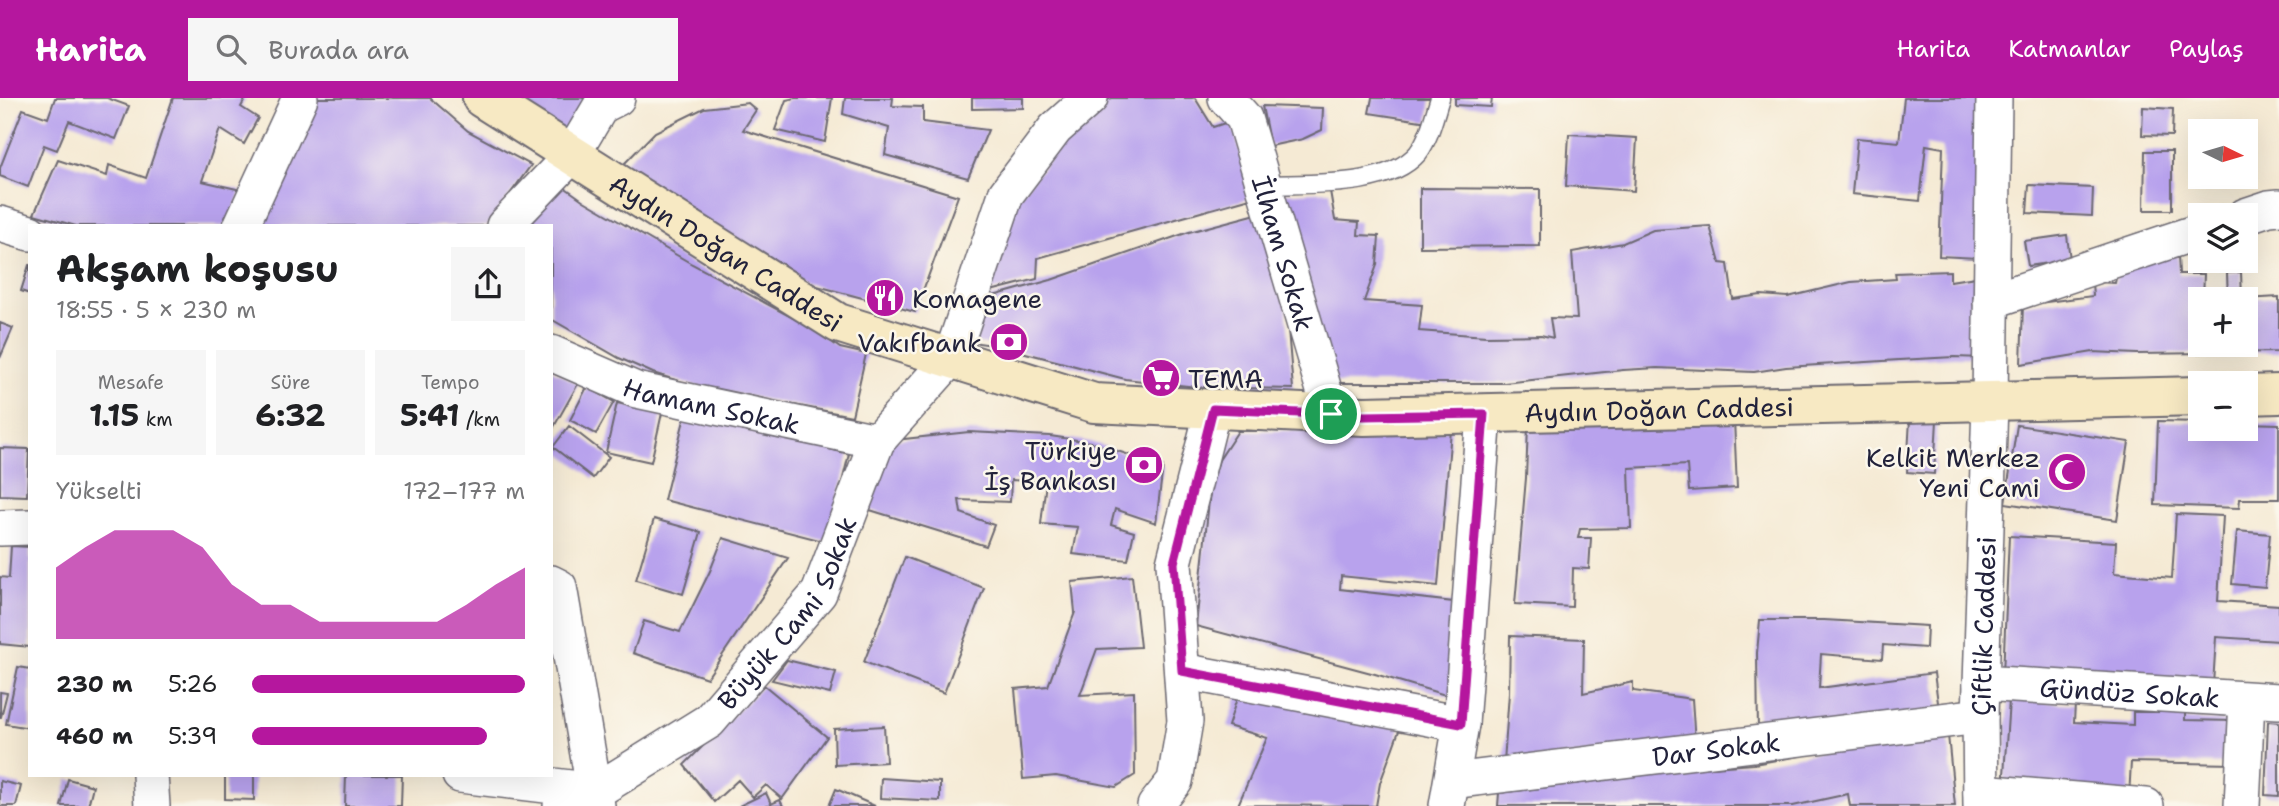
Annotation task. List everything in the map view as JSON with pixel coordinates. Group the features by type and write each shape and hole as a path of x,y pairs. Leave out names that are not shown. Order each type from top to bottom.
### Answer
{"main road":[{"name":"Aydın Doğan Caddesi","path":"482,98 838,323 1094,403 1364,416 2188,396"},
{"path":"2258,395 2279,394"}],"street":[{"path":"242,224 300,98"},
{"path":"951,358 1006,194 1055,129 1090,98"},
{"name":"İlham Sokak","path":"1227,98 1244,118 1331,414"},
{"name":"Çiftlik Caddesi","path":"1980,799 1994,98"},
{"path":"506,224 572,155 604,101"},
{"path":"2258,212 2279,207"},
{"path":"0,224 28,232"},
{"path":"1991,300 2188,235"},
{"name":"Hamam Sokak","path":"553,354 636,390 877,441"},
{"name":"Büyük Cami Sokak","path":"561,806 596,799 709,721 819,593 877,441 951,358"},
{"path":"1155,806 1175,781 1185,721 1174,563 1213,409"},
{"path":"1449,793 1461,724 1484,414"},
{"path":"0,528 28,527"},
{"path":"471,777 596,799 559,587 553,584"},
{"path":"1182,671 1461,724"},
{"name":"Gündüz Sokak","path":"1980,699 2263,700"},
{"name":"Dar Sokak","path":"1449,793 1980,699"},
{"path":"2242,806 2263,700"},
{"path":"150,777 152,806"},
{"path":"1980,799 2146,806"}],"lane":[{"path":"1264,185 1366,179 1386,175 1404,165 1418,152 1428,136 1440,98"}],"building":[{"path":"55,98 107,98 129,106 116,139 69,121 57,150 44,145 28,187 0,176 0,168 23,109 48,118"},
{"path":"173,98 246,98 241,107 258,118 244,144 220,129 202,181 241,190 229,224 69,224 34,214 58,160 107,176 109,165 146,178"},
{"path":"315,98 430,98 468,131 531,165 488,224 253,224"},
{"path":"516,98 583,98 593,109 573,139"},
{"path":"832,98 825,142 775,130 786,100"},
{"path":"845,98 893,98 892,106 923,107 923,122 988,130 968,178 885,155 889,128 843,114"},
{"path":"972,98 1023,98 1023,108 972,109"},
{"path":"1112,98 1195,98 1213,127 1231,121 1254,197 1038,258 1037,279 979,294 1009,208 1097,103"},
{"path":"1372,98 1431,98 1428,122 1369,113"},
{"path":"1455,98 1492,98 1491,107 1455,105"},
{"path":"1904,98 1984,98 1978,258 1939,256 1943,148 1926,145 1920,201 1852,194 1857,138 1899,142"},
{"path":"748,103 756,110 743,130 958,196 915,312 806,283 676,206 624,164 655,132 704,108"},
{"path":"1262,106 1323,108 1322,130 1303,139 1270,146"},
{"path":"2143,107 2173,109 2172,136 2142,135"},
{"path":"1569,134 1637,138 1634,191 1566,186"},
{"path":"2145,151 2172,151 2172,210 2144,210"},
{"path":"557,182 584,201 692,264 810,327 840,348 866,354 852,416 695,386 653,373 619,358 553,320 553,224 526,224"},
{"path":"2029,185 2093,188 2092,216 2027,213"},
{"path":"1420,188 1540,189 1540,246 1420,247"},
{"path":"1330,191 1335,220 1359,222 1358,235 1379,236 1377,265 1364,301 1422,305 1419,331 1486,336 1541,335 1553,338 1550,318 1577,319 1572,252 1623,243 1653,230 1710,226 1720,263 1728,264 1733,299 1761,295 1788,297 1851,282 1896,279 1895,273 1950,271 1950,281 1982,276 1984,358 1899,360 1786,367 1754,372 1657,368 1504,383 1326,383 1280,194"},
{"path":"1264,212 1286,305 1293,389 1197,387 1125,379 999,346 965,341 975,301 1051,280 1189,232"},
{"path":"2067,235 2070,260 2028,266 2024,241"},
{"path":"2178,255 2179,274 2204,274 2203,287 2188,287 2188,353 2093,352 2021,364 2023,305 2093,296 2092,282 2115,283 2119,265"},
{"path":"28,268 28,293 21,291"},
{"path":"2227,273 2241,273 2242,287 2228,287"},
{"path":"2279,297 2279,352 2258,352 2258,298"},
{"path":"0,323 13,328 0,358"},
{"path":"553,370 578,384 553,428"},
{"path":"587,387 614,402 596,434 570,420"},
{"path":"617,403 662,413 651,462 606,452"},
{"path":"686,412 849,454 827,542 664,500"},
{"path":"1734,419 1737,488 1689,491 1687,465 1629,468 1631,528 1580,529 1578,538 1591,538 1589,569 1573,568 1572,607 1515,604 1528,425"},
{"path":"1910,419 1937,420 1934,474 1907,472"},
{"path":"2158,421 2188,422 2188,441 2258,441 2258,423 2279,424 2279,499 2240,499 2239,508 2155,505"},
{"name":"Kelkit Merkez Yeni Cami","path":"2017,425 2129,442 2117,520 2005,503"},
{"path":"569,426 609,457 593,478 553,447"},
{"path":"1451,430 1438,586 1341,576 1340,589 1462,603 1452,697 1196,626 1210,491 1219,460 1238,431"},
{"path":"969,432 1050,436 1090,442 1163,466 1156,523 1115,509 1111,525 1134,532 1128,560 1073,554 1078,527 1041,524 1046,482 1011,480 1010,502 959,500 961,513 994,525 986,546 870,510 886,441"},
{"path":"0,448 28,449 27,496 0,495"},
{"path":"2176,514 2223,516 2218,601 2279,605 2279,641 2216,637 2213,685 2003,675 2009,536 2116,542 2114,573 2172,578"},
{"path":"654,519 701,532 683,594 636,580"},
{"path":"2237,531 2270,534 2265,587 2232,584"},
{"path":"723,538 788,558 707,678 633,653 644,621 680,632"},
{"path":"11,546 28,547 28,647 0,644 0,577 9,578"},
{"path":"905,557 984,588 944,693 864,662"},
{"path":"1132,576 1140,647 1097,649 1080,695 1134,692 1135,775 1116,787 1056,776 1023,779 1015,689 1048,686 1075,612 1072,582"},
{"path":"1760,620 1824,620 1927,626 1926,648 1883,645 1882,659 1821,654 1819,688 1934,673 1939,710 1758,734 1757,653"},
{"path":"1510,636 1584,639 1583,693 1633,682 1633,691 1692,699 1695,743 1504,762"},
{"path":"787,660 836,672 830,694 772,680"},
{"path":"18,667 28,669 28,728 6,724"},
{"path":"764,685 827,737 782,799 766,785 753,797 738,780 714,802 684,765"},
{"path":"1240,689 1400,728 1380,783 1376,806 1238,805 1267,738 1228,726"},
{"path":"0,692 7,693 1,717 0,717"},
{"path":"2009,700 2075,704 2074,722 2133,725 2133,712 2185,712 2185,720 2236,721 2234,764 2131,762 2129,797 2003,790"},
{"path":"2268,721 2279,722 2279,796 2265,795"},
{"path":"884,726 886,762 835,765 834,729"},
{"path":"1948,735 1955,806 1850,806 1848,794 1793,806 1498,806 1499,793 1699,768 1754,764 1867,744"},
{"path":"225,777 254,777 254,800 225,799"},
{"path":"346,777 402,777 401,806 345,806"},
{"path":"881,778 940,782 940,801 880,798"},
{"path":"68,779 93,786 88,806 61,806"},
{"path":"0,781 21,786 16,806 0,806"},
{"path":"836,789 875,806 829,806"},
{"path":"766,793 771,804 780,800 783,806 739,806"}],"place":[{"name":"Komagene","path":"885,298"},
{"name":"Vakıfbank","path":"1009,342"},
{"name":"TEMA","path":"1161,378"},
{"name":"Türkiye İş Bankası","path":"1144,465"},
{"name":"Kelkit Merkez Yeni Cami","path":"2067,472"}],"route":[{"path":"1213,409 1331,414 1484,414 1461,724 1182,671 1174,563 1213,409"}]}
